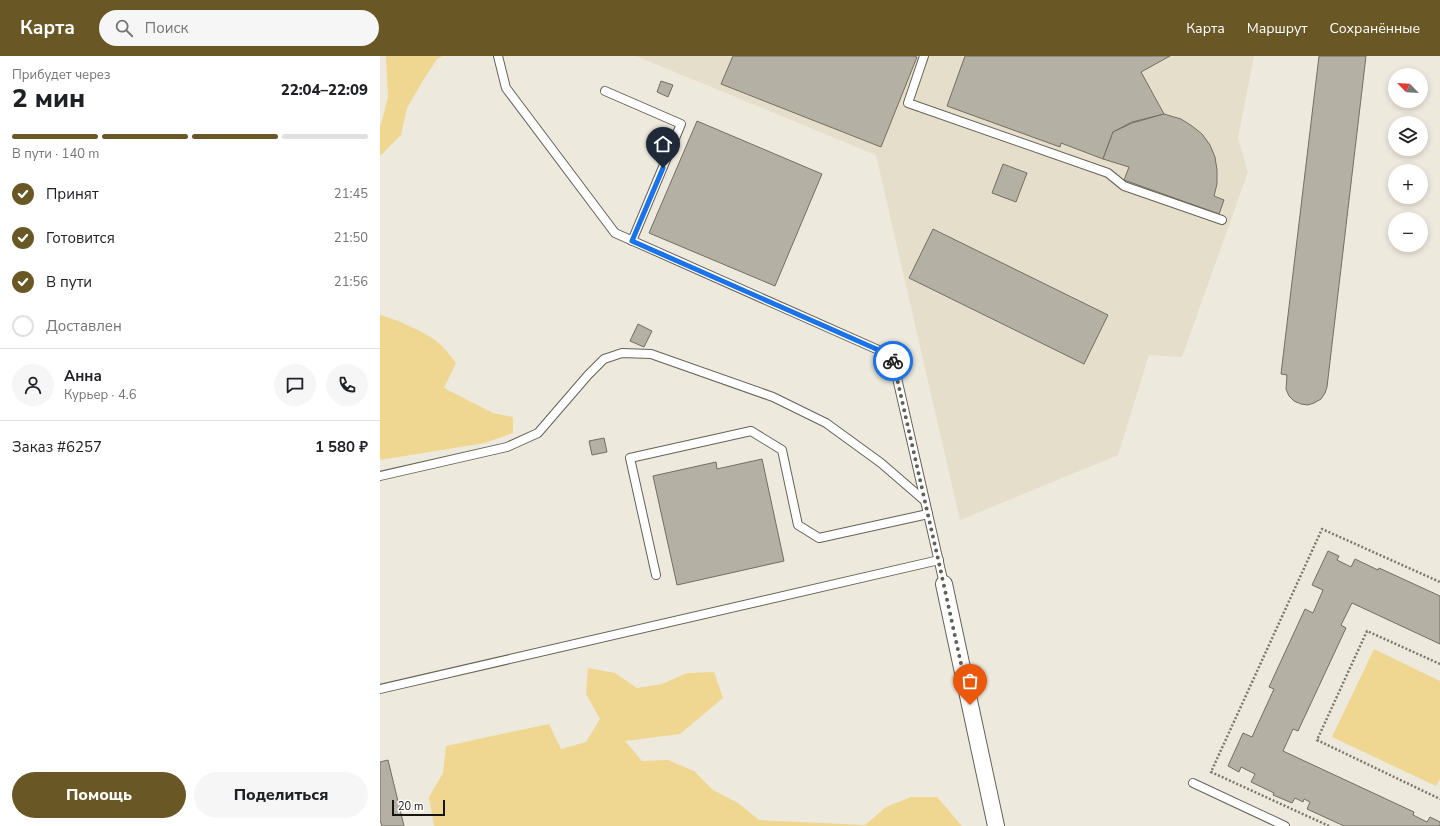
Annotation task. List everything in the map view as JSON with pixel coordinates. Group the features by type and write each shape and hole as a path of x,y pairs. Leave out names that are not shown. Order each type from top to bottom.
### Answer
{"street":[{"path":"944,584 996,826"}],"lane":[{"path":"498,56 506,88 615,233 892,356 944,584"},
{"path":"924,56 908,103 1108,173 1124,186 1222,220"},
{"path":"605,91 681,124 632,241"},
{"path":"380,476 507,447 538,433 588,375 604,359 622,353 651,354 773,397 826,423 881,463 925,501"},
{"path":"656,575 630,458 675,447 752,431 782,450 798,525 819,538 928,514"},
{"path":"380,690 939,560"},
{"path":"1193,783 1286,826"}],"path":[{"path":"1329,826 1211,772 1322,529 1440,582"},
{"path":"1440,664 1367,631 1317,740 1440,799"}],"shaded area":[{"path":"386,56 442,56 437,59 407,108 401,135 380,156 380,124 388,98"},
{"path":"636,56 1254,56 1238,138 1248,172 1182,357 1149,355 1118,455 960,520 876,155"},
{"path":"380,315 412,327 428,335 440,344 456,363 444,388 493,413 513,417 513,433 485,443 380,460"},
{"path":"1374,649 1440,681 1440,779 1436,786 1332,737"},
{"path":"588,668 615,673 637,688 662,684 687,673 714,672 723,698 680,734 625,741 642,761 668,760 694,771 713,790 738,803 759,820 865,825 886,807 911,797 937,797 962,826 434,826 429,797 443,773 446,746 549,724 561,749 586,742 600,719 586,694"}],"building":[{"path":"733,56 917,57 881,147 721,84"},
{"path":"965,56 1170,56 1141,72 1164,114 1132,122 1113,132 1103,159 1061,143 1060,147 947,106"},
{"path":"1319,56 1366,56 1327,387 1321,399 1308,405 1294,401 1289,396 1286,389 1287,375 1281,374"},
{"path":"661,81 673,85 668,97 657,92"},
{"path":"1164,114 1181,119 1192,126 1202,134 1210,145 1215,157 1217,170 1217,184 1214,196 1224,200 1219,214 1124,180 1129,167 1103,159 1113,132 1132,123"},
{"path":"697,121 822,174 775,286 649,233"},
{"path":"1003,164 1027,173 1016,202 992,193"},
{"path":"933,229 1108,315 1084,364 909,278"},
{"path":"638,324 652,331 644,347 630,341"},
{"path":"604,438 607,452 592,455 589,441"},
{"path":"762,459 784,561 677,585 653,476 716,462 717,469"},
{"path":"1328,551 1339,556 1337,560 1351,567 1355,559 1378,570 1379,568 1440,596 1440,644 1352,603 1341,625 1346,628 1298,731 1293,729 1283,751 1414,812 1413,815 1427,822 1430,817 1440,822 1440,826 1344,826 1307,809 1310,802 1304,799 1303,802 1295,798 1292,803 1273,795 1274,793 1251,782 1255,774 1241,767 1239,772 1228,766 1243,733 1252,737 1274,689 1269,687 1305,609 1313,613 1323,590 1312,585"},
{"path":"388,760 404,826 382,826 380,820 380,762"}],"way so far":[{"path":"893,361 970,705"}],"route":[{"path":"663,168 632,241 892,356 893,361"}]}
